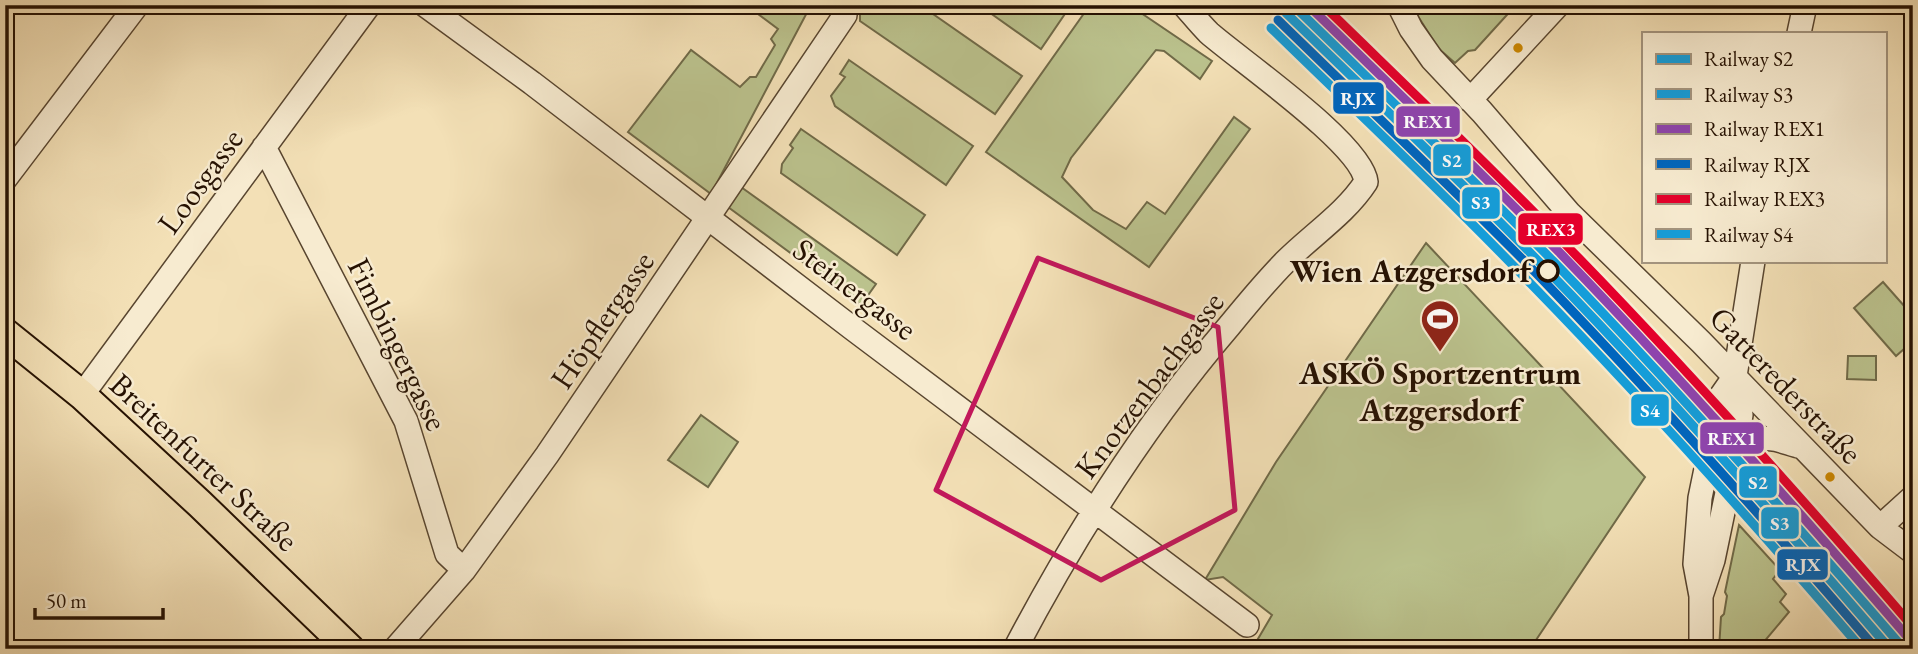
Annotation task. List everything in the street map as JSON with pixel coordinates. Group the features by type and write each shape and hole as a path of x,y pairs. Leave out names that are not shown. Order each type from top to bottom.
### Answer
{"main road":[{"name":"Breitenfurter Straße","path":"5,333 82,395 350,649"}],"street":[{"path":"5,179 137,5"},
{"name":"Loosgasse","path":"82,395 369,5"},
{"name":"Steinergasse","path":"425,5 532,83 1247,625"},
{"name":"Knotzenbachgasse","path":"1015,649 1096,509 1164,407 1229,325 1286,261 1350,202 1366,182 1365,173 1359,164 1318,121 1209,32 1184,5"},
{"name":"Gatterederstraße","path":"1399,5 1411,29 1432,59 1569,213 1735,376 1881,527 1913,552"},
{"path":"1470,100 1558,5"},
{"path":"1799,32 1805,5"},
{"name":"Höpflergasse","path":"395,649 464,570 547,455 845,15"},
{"name":"Fimbingergasse","path":"264,147 406,421 447,554 464,570"},
{"path":"1700,597 1713,561 1741,415 1735,376 1753,262"},
{"path":"1701,649 1700,597 1695,564 1700,498 1721,396 1735,376"},
{"path":"1733,464 1754,440 1767,436 1801,447"},
{"path":"1881,527 1913,497"}],"highlighted area":[{"path":"1038,258 1218,327 1235,510 1101,580 936,490"}],"green space":[{"path":"746,5 811,5 711,194 628,132 691,50 740,87 750,77 756,77 775,45 771,39 778,29"},
{"path":"860,5 920,5 1022,76 995,114 860,21"},
{"path":"979,5 1071,5 1041,49"},
{"path":"1411,5 1516,5 1475,50 1468,51 1455,63 1438,48"},
{"path":"1085,12 1141,13 1212,61 1200,79 1164,51 1156,50 1071,158 1062,177 1093,210 1126,229 1147,202 1165,214 1234,117 1250,129 1149,267 986,152"},
{"path":"849,60 973,146 946,185 835,106 831,96 845,77 840,74"},
{"path":"801,129 925,215 897,255 781,173 782,164 793,148 790,145"},
{"path":"741,187 876,284 861,305 728,207"},
{"name":"ASKÖ Sportzentrum Atzgersdorf","path":"1426,243 1645,477 1530,649 1252,649 1272,615 1223,577 1205,580 1276,462"},
{"path":"1883,282 1913,316 1913,341 1896,356 1854,308"},
{"path":"1848,356 1876,356 1876,380 1847,379"},
{"path":"701,415 738,442 708,487 668,460"},
{"path":"1739,525 1780,570 1773,579 1786,594 1780,602 1789,612 1758,649 1719,649 1721,617 1727,596 1725,592"}],"rail line":[{"name":"S2","path":"1293,5 1489,196 1598,308 1731,452 1904,649"},
{"name":"REX1","path":"1308,5 1606,301 1739,445 1912,642"},
{"name":"REX3","path":"1323,5 1508,185 1612,293 1743,434 1913,627"},
{"name":"S3","path":"1286,13 1449,171 1590,315 1721,456 1890,649"},
{"name":"RJX","path":"1278,20 1539,276 1710,460 1876,649"},
{"name":"S4","path":"1271,28 1467,219 1574,328 1700,464 1862,649"}],"place":[{"name":"Wien Atzgersdorf","path":"1548,271"},
{"name":"ASKÖ Sportzentrum Atzgersdorf","path":"1440,353"}]}
